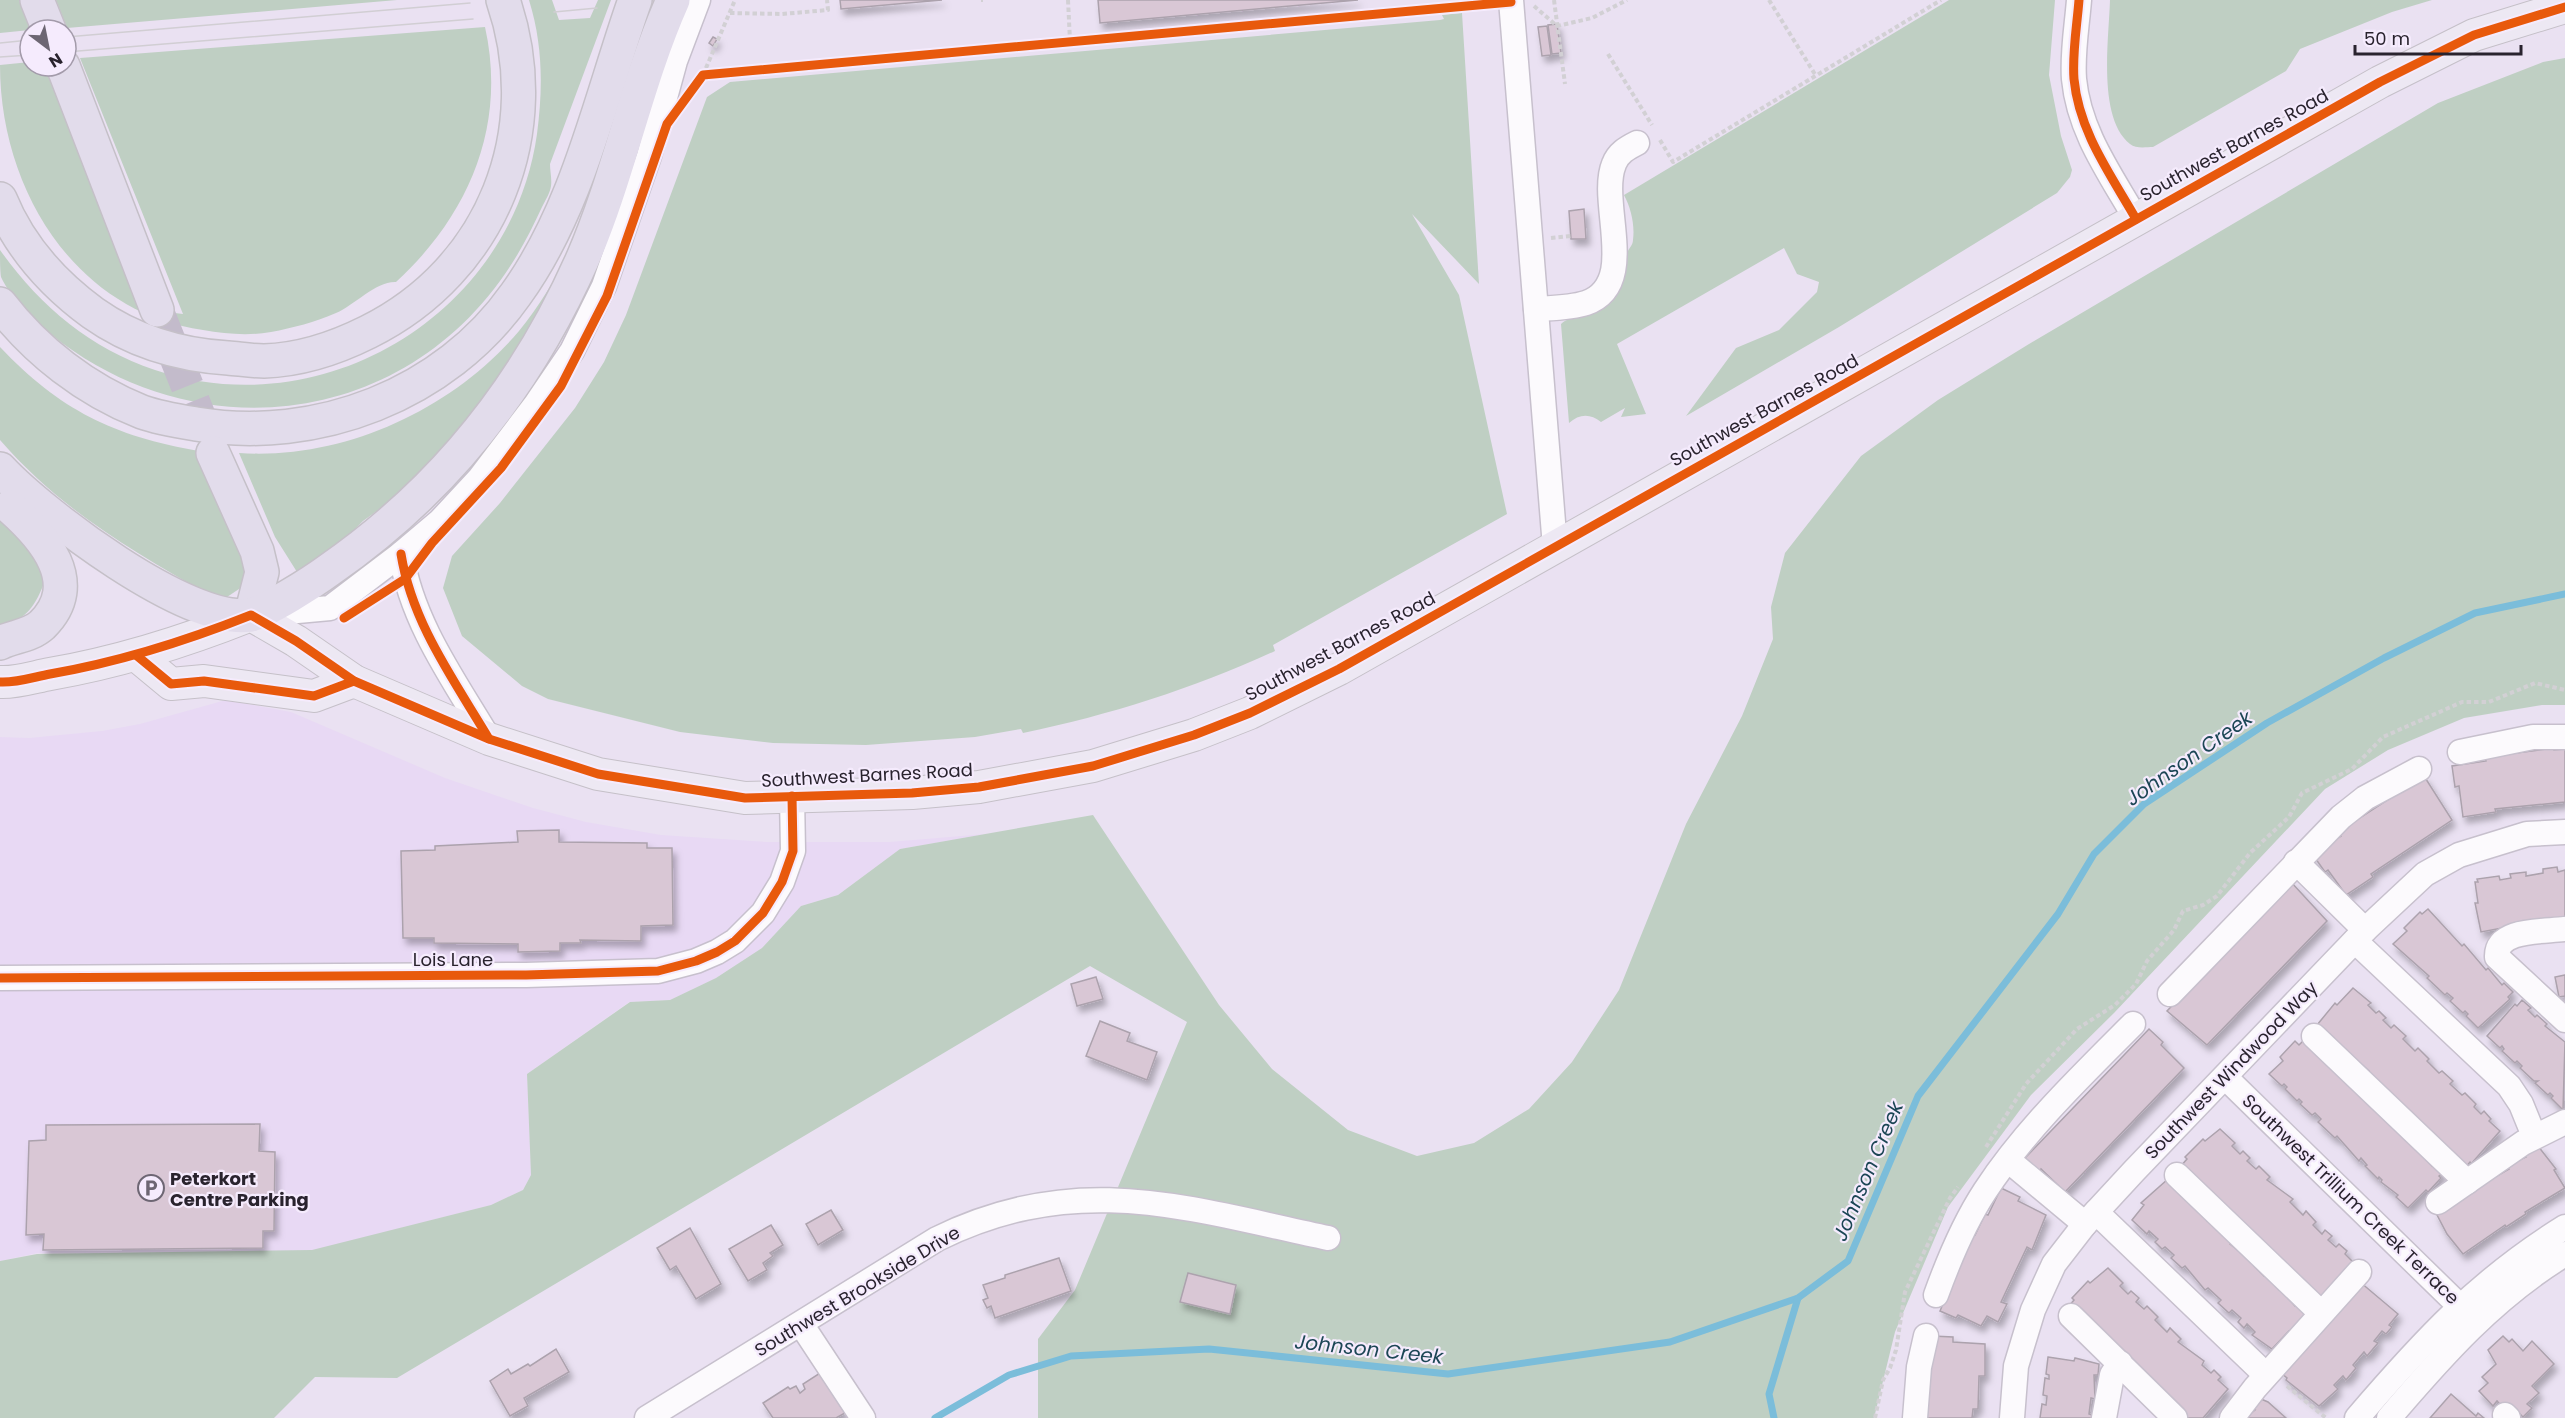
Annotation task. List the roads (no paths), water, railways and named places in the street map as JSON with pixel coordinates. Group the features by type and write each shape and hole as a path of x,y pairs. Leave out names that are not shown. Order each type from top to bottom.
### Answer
{"highway":[{"path":"37,0 44,18"},
{"path":"0,199 19,237 44,271 73,298 108,324 152,345 192,356 264,361 307,355 348,342 389,322 452,271 479,233 503,186 520,110 519,67 511,22 503,0"},
{"path":"0,304 15,323 46,353 78,378 113,399 144,413 179,422 218,428 293,428 329,421 394,396 419,383 465,351 516,296 536,264 572,191 635,0"},
{"path":"0,469 47,514 165,590 216,613 251,615 310,584 383,531 451,466 514,386 557,312 584,255 673,0"},
{"path":"68,78 157,310"},
{"path":"213,453 257,551 262,572 251,615"},
{"path":"0,498 35,529 50,548 58,571 59,589 53,611 41,626 20,638 0,643"}],"main road":[{"name":"Southwest Barnes Road","path":"251,615 297,640 354,681 489,739 598,774 627,780 745,798 912,793 979,787 1094,766 1134,755 1250,713 1339,669 2429,56 2474,35 2565,7"},
{"path":"0,682 67,672 136,655 208,632 251,615"},
{"path":"136,655 171,684 204,681 314,696 354,681"}],"street":[{"path":"251,615 330,608 440,521 479,479 536,404 572,351 604,286 649,156 675,61 698,0"},
{"path":"2079,0 2074,58 2078,101 2092,144 2136,219"},
{"path":"1511,1 1555,547"},
{"path":"1536,309 1586,303 1599,296 1611,278 1615,258 1610,191 1614,163 1622,152 1637,143"},
{"path":"401,554 405,579 416,611 438,656 489,739"},
{"path":"2460,752 2533,737 2565,737"},
{"path":"2170,994 2296,862 2349,811 2395,781 2419,769"},
{"name":"Lois Lane","path":"0,978 525,975 658,971 696,961 717,951 735,941 763,913 782,882 793,851 792,796"},
{"name":"Southwest Windwood Way","path":"2012,1418 2016,1366 2033,1310 2054,1264 2090,1218 2360,936 2425,874 2459,855 2527,834 2565,832"},
{"path":"2296,862 2360,936 2509,1086 2521,1104 2534,1136"},
{"path":"2565,929 2508,937 2500,942 2496,950 2496,957 2565,1020"},
{"path":"1936,1295 1964,1229 1984,1192 2008,1160 2086,1071 2133,1024"},
{"path":"2314,1036 2467,1182"},
{"name":"Southwest Trillium Creek Terrace","path":"2226,1078 2468,1313"},
{"path":"2438,1202 2534,1136 2565,1122"},
{"path":"2008,1160 2090,1218 2266,1375"},
{"path":"2177,1175 2321,1313"},
{"name":"Southwest Brookside Drive","path":"647,1418 937,1239 980,1220 1041,1204 1097,1198 1140,1201 1328,1238"},
{"path":"2389,1418 2499,1271 2565,1227"},
{"path":"2357,1418 2407,1359 2468,1313 2521,1284 2565,1254"},
{"path":"2232,1418 2266,1375 2358,1272"},
{"path":"2071,1316 2175,1418"},
{"path":"801,1324 863,1418"},
{"path":"1915,1418 1919,1368 1926,1336"},
{"path":"2104,1418 2112,1376 2120,1363"}],"waterway":[{"name":"Johnson Creek","path":"935,1418 1009,1375 1071,1356 1209,1349 1448,1374 1670,1342 1798,1298 1848,1261 1918,1096 2058,914 2094,854 2144,804 2267,723 2384,658 2475,613 2565,594"},
{"path":"1774,1418 1769,1394 1798,1298"}],"tunnel":[{"path":"157,310 212,448"}],"tram line":[{"path":"78,36 470,3"},
{"path":"554,12 597,8"},
{"path":"78,51 473,19"},
{"path":"0,43 18,41"},
{"path":"0,57 18,56"}],"place":[{"name":"Peterkort Centre Parking","path":"151,1188"}]}
